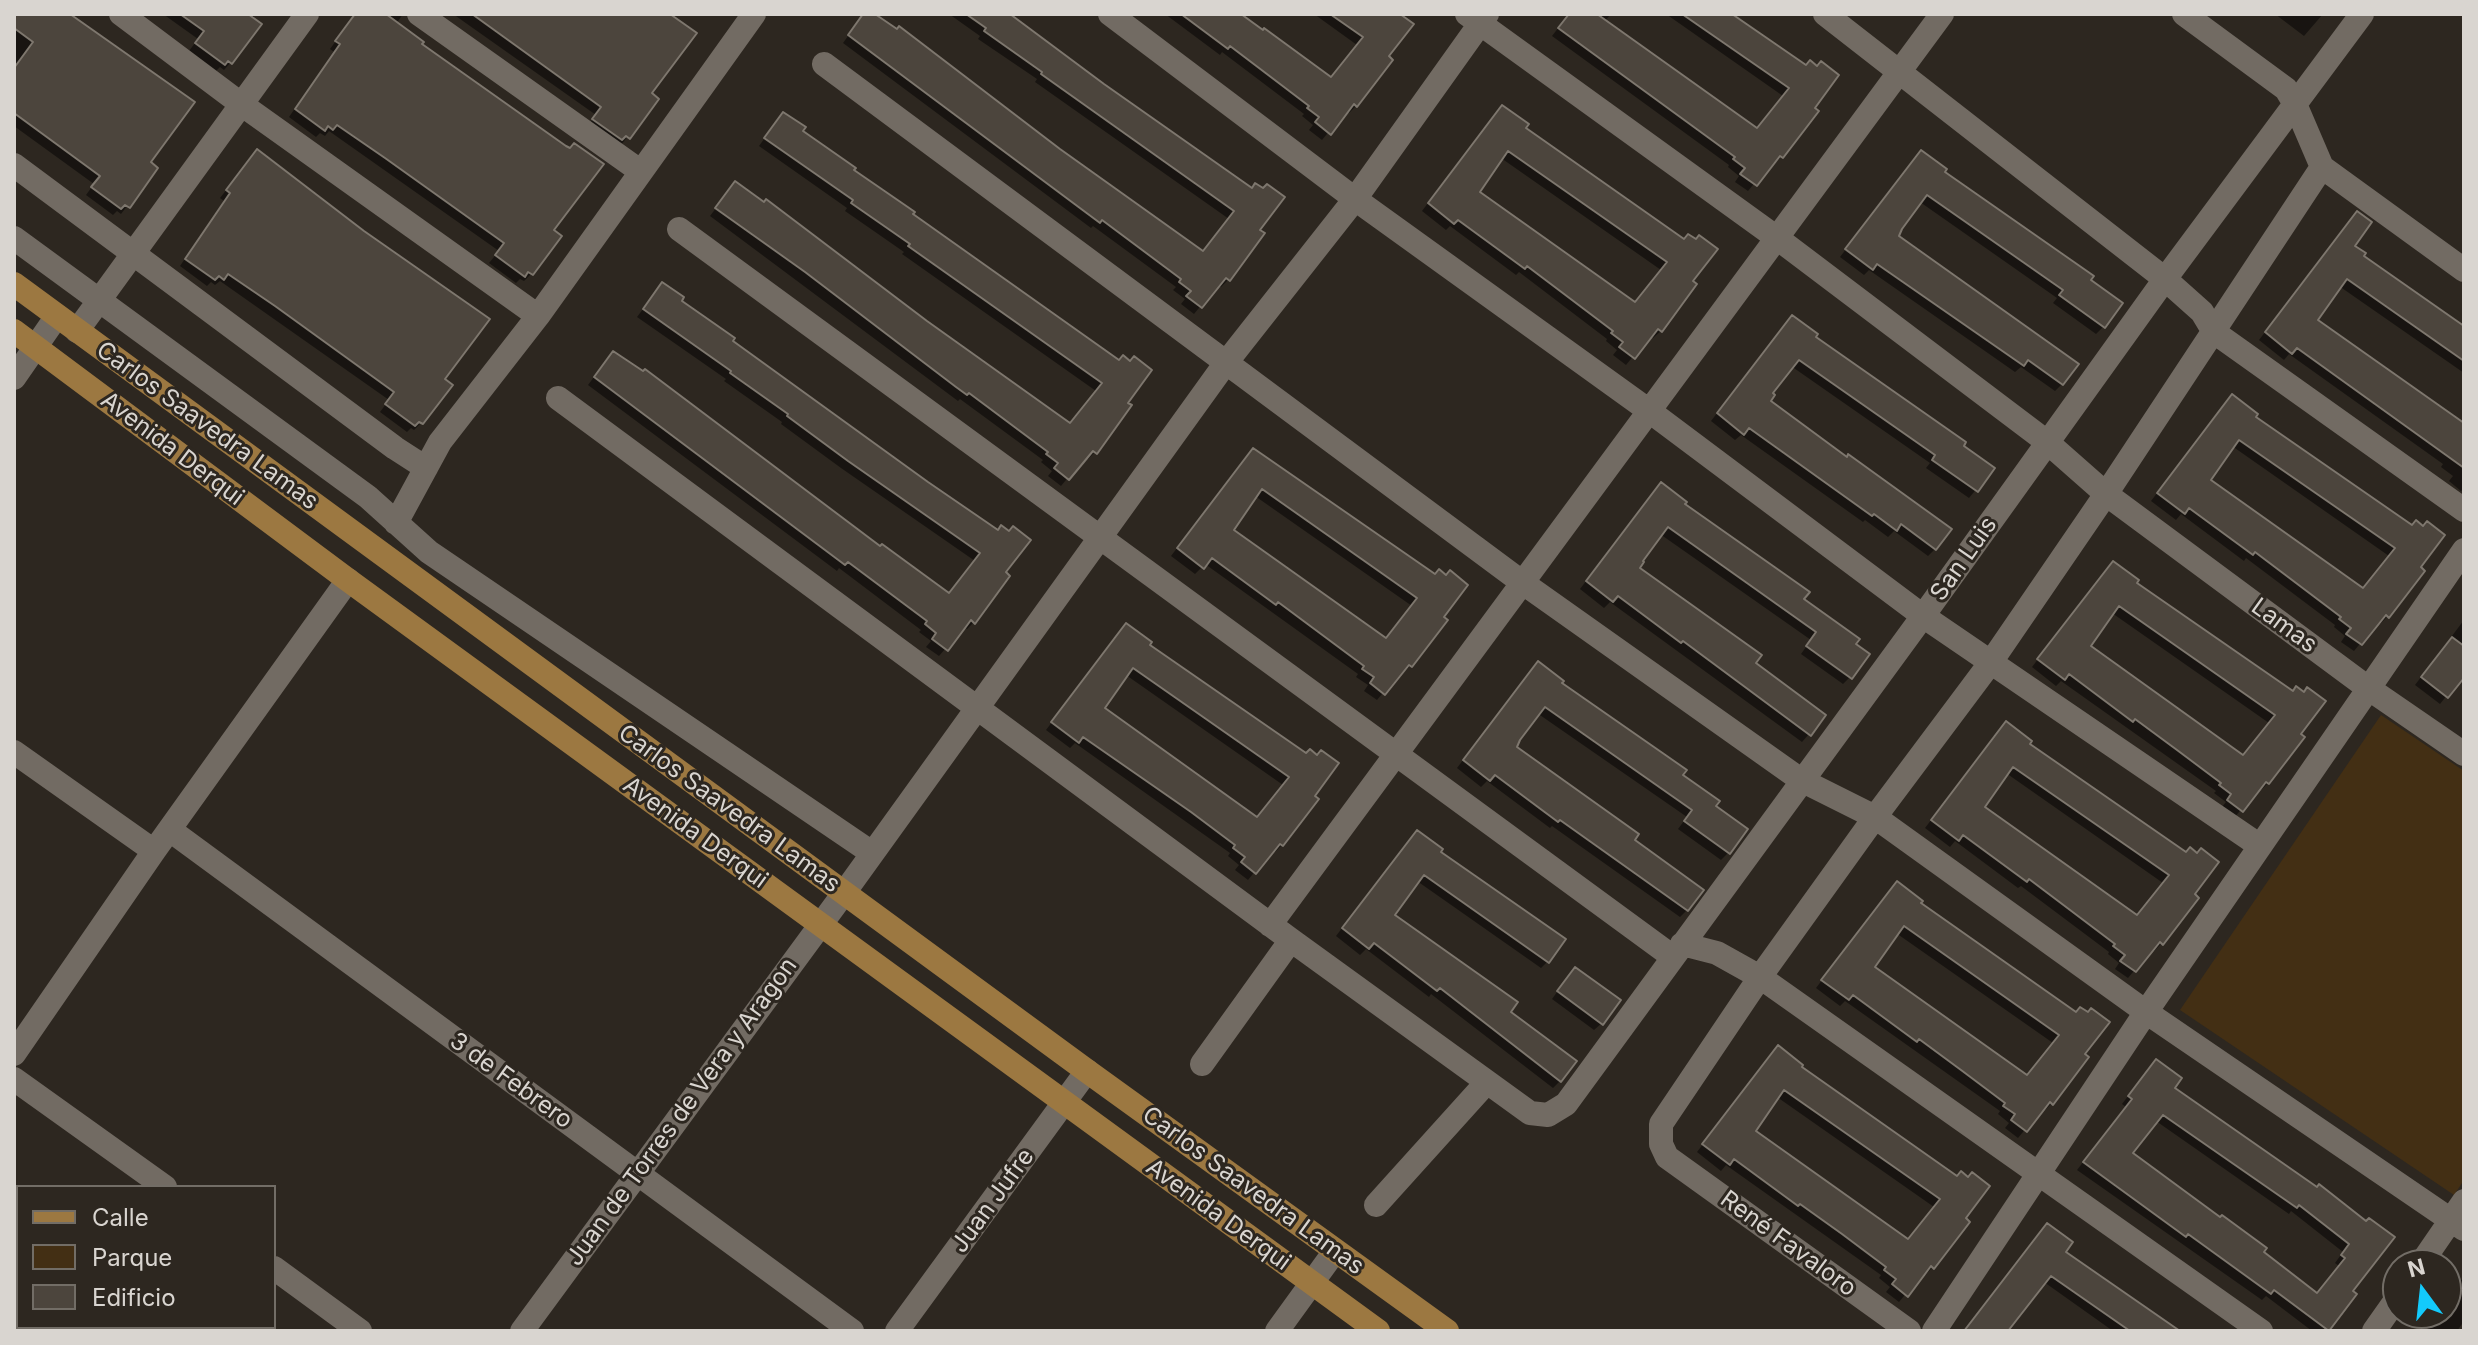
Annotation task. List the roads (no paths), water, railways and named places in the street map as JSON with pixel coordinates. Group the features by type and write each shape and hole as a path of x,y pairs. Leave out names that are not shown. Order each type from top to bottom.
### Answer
{"main road":[{"name":"Carlos Saavedra Lamas","path":"14,284 1087,1071 1447,1331"},
{"name":"Avenida Derqui","path":"14,331 348,580 1378,1331"}],"street":[{"path":"121,14 241,104 538,316"},
{"path":"77,331 307,14"},
{"path":"419,14 640,171"},
{"path":"1110,14 1355,199 1648,410 1923,616 2260,846"},
{"path":"1825,14 2165,279 2202,312 2214,332 2464,510"},
{"path":"1270,925 1942,14"},
{"path":"2184,14 2286,89 2322,167 2464,270"},
{"name":"San Luis","path":"1487,1082 1530,1113 1548,1115 1566,1104 2165,279 2362,14"},
{"name":"Juan de Torres de Vera y Aragon","path":"522,1331 844,893 1225,364 1355,199 1478,17"},
{"name":"Lamas","path":"1478,17 2047,442 2106,494 2368,688 2464,754"},
{"path":"396,523 440,442 538,316 743,18"},
{"path":"824,64 1523,583 1801,780 1875,817 2146,1012 2460,1217 2433,1249"},
{"path":"14,165 426,468"},
{"path":"1760,977 1991,662 2322,167"},
{"path":"679,229 1395,753 1677,950 1717,953 1760,977 2261,1331"},
{"path":"14,238 368,497 429,552 872,853"},
{"path":"14,378 57,316"},
{"path":"558,398 1487,1082 1376,1205"},
{"path":"1934,1331 2146,1012 2464,550"},
{"path":"14,1054 154,851 348,580"},
{"path":"14,752 154,851"},
{"name":"3 de Febrero","path":"170,830 852,1331"},
{"path":"1202,1064 1291,940"},
{"name":"René Favaloro","path":"1760,977 1661,1124 1661,1144 1667,1157 1909,1331"},
{"name":"Juan Jufre","path":"897,1331 1087,1071"},
{"path":"14,1079 162,1185"},
{"path":"1277,1331 1335,1251"},
{"path":"276,1269 360,1331"}]}
